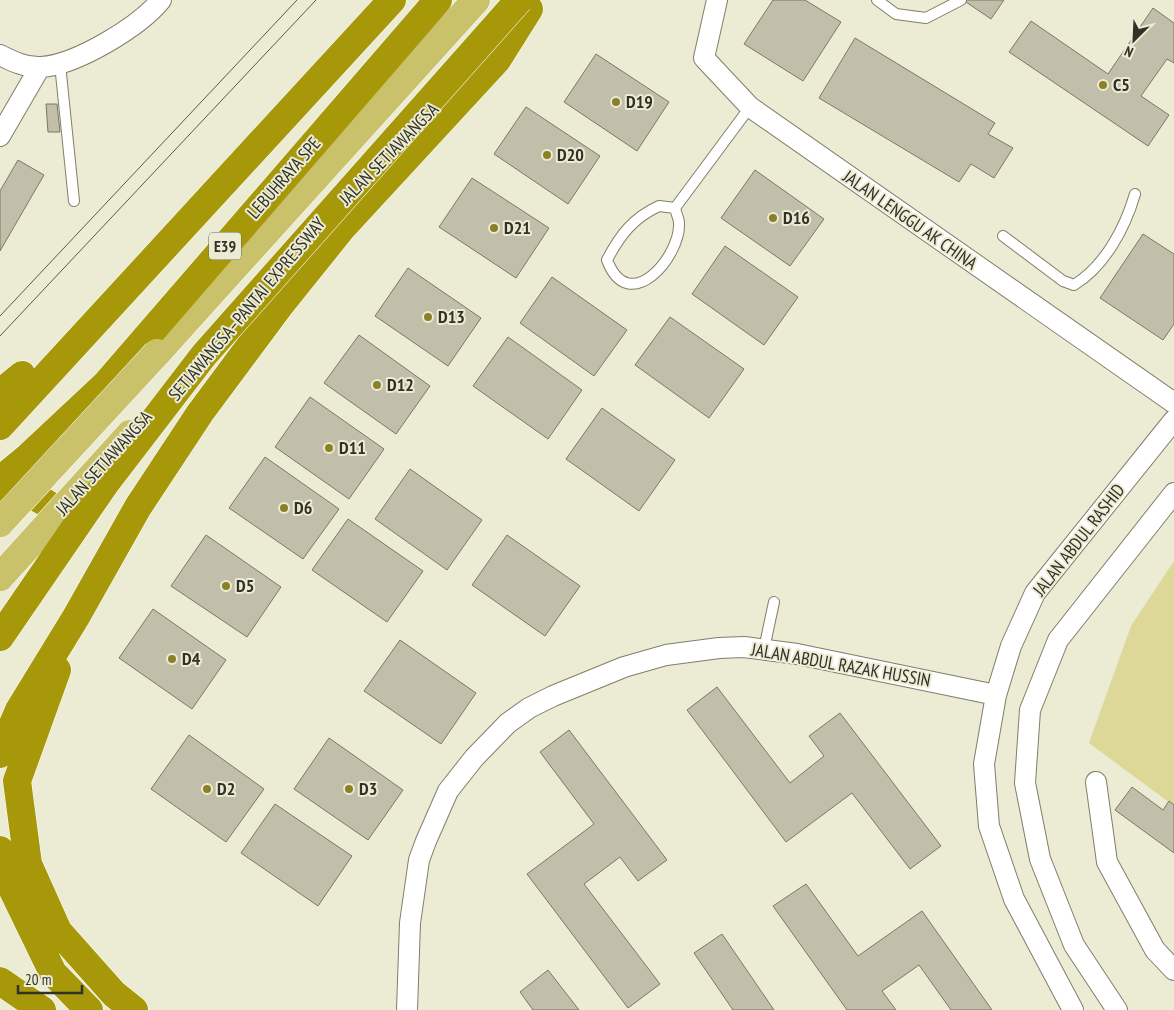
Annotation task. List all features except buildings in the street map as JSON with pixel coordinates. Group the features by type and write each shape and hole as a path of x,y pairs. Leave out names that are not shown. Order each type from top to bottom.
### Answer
{"highway":[{"path":"0,398 374,0"},
{"path":"0,426 392,0"},
{"name":"LEBUHRAYA SPE","path":"0,480 28,457 106,384 438,0"},
{"path":"0,754 19,710 76,617 138,507 200,414 270,319 342,228 443,121 496,60 528,3"},
{"name":"SETIAWANGSA–PANTAI EXPRESSWAY","path":"0,637 106,484 204,355 528,3"},
{"path":"0,393 22,375"},
{"path":"0,495 14,486 57,510 67,527 68,547 58,564 0,629"},
{"path":"76,617 17,781 28,864 58,931 114,994 134,1010"},
{"path":"0,850 7,878 53,974 89,1010"},
{"path":"0,981 42,1010"},
{"path":"0,987 32,1010"}],"main road":[{"name":"JALAN SETIAWANGSA","path":"0,523 158,353 476,0"},
{"name":"JALAN SETIAWANGSA","path":"0,577 298,250 528,3"}],"street":[{"path":"0,55 16,63 40,67 60,64 114,40 161,0"},
{"name":"JALAN LENGGU AK CHINA","path":"717,0 704,58 750,107 1174,403"},
{"path":"0,136 40,67"},
{"name":"JALAN ABDUL RASHID","path":"1073,1010 1014,899 990,826 984,764 996,695 1011,646 1035,593 1174,420"},
{"path":"1117,1010 1074,945 1040,859 1025,783 1030,710 1058,640 1174,493"},
{"name":"JALAN ABDUL RAZAK HUSSIN","path":"407,1010 410,923 419,860 448,791 490,740 529,708 552,696 624,668 695,650 719,648 764,649 996,695"},
{"path":"1096,782 1108,862 1155,950 1174,970"}],"lane":[{"path":"878,0 896,14 926,18 961,0"},
{"path":"60,64 74,201"},
{"path":"675,208 750,107"},
{"path":"1003,236 1063,281 1074,285 1083,279 1111,248 1127,221 1136,194"},
{"path":"659,206 675,208 679,224 676,239 671,252 650,278 639,285 628,284 612,272 607,260 630,224 642,214 659,206"},
{"path":"764,649 774,602"}],"shaded area":[{"path":"1174,561 1174,806 1089,743 1131,626"}],"tram line":[{"path":"0,316 297,0"},
{"path":"0,336 316,0"}],"place":[{"name":"C5","path":"1103,85"},
{"name":"D19","path":"616,102"},
{"name":"D20","path":"547,155"},
{"name":"D16","path":"773,218"},
{"name":"D21","path":"494,228"},
{"name":"D13","path":"428,317"},
{"name":"D12","path":"377,385"},
{"name":"D11","path":"329,448"},
{"name":"D6","path":"284,508"},
{"name":"D5","path":"226,586"},
{"name":"D4","path":"172,659"},
{"name":"D2","path":"207,789"},
{"name":"D3","path":"349,789"}]}
